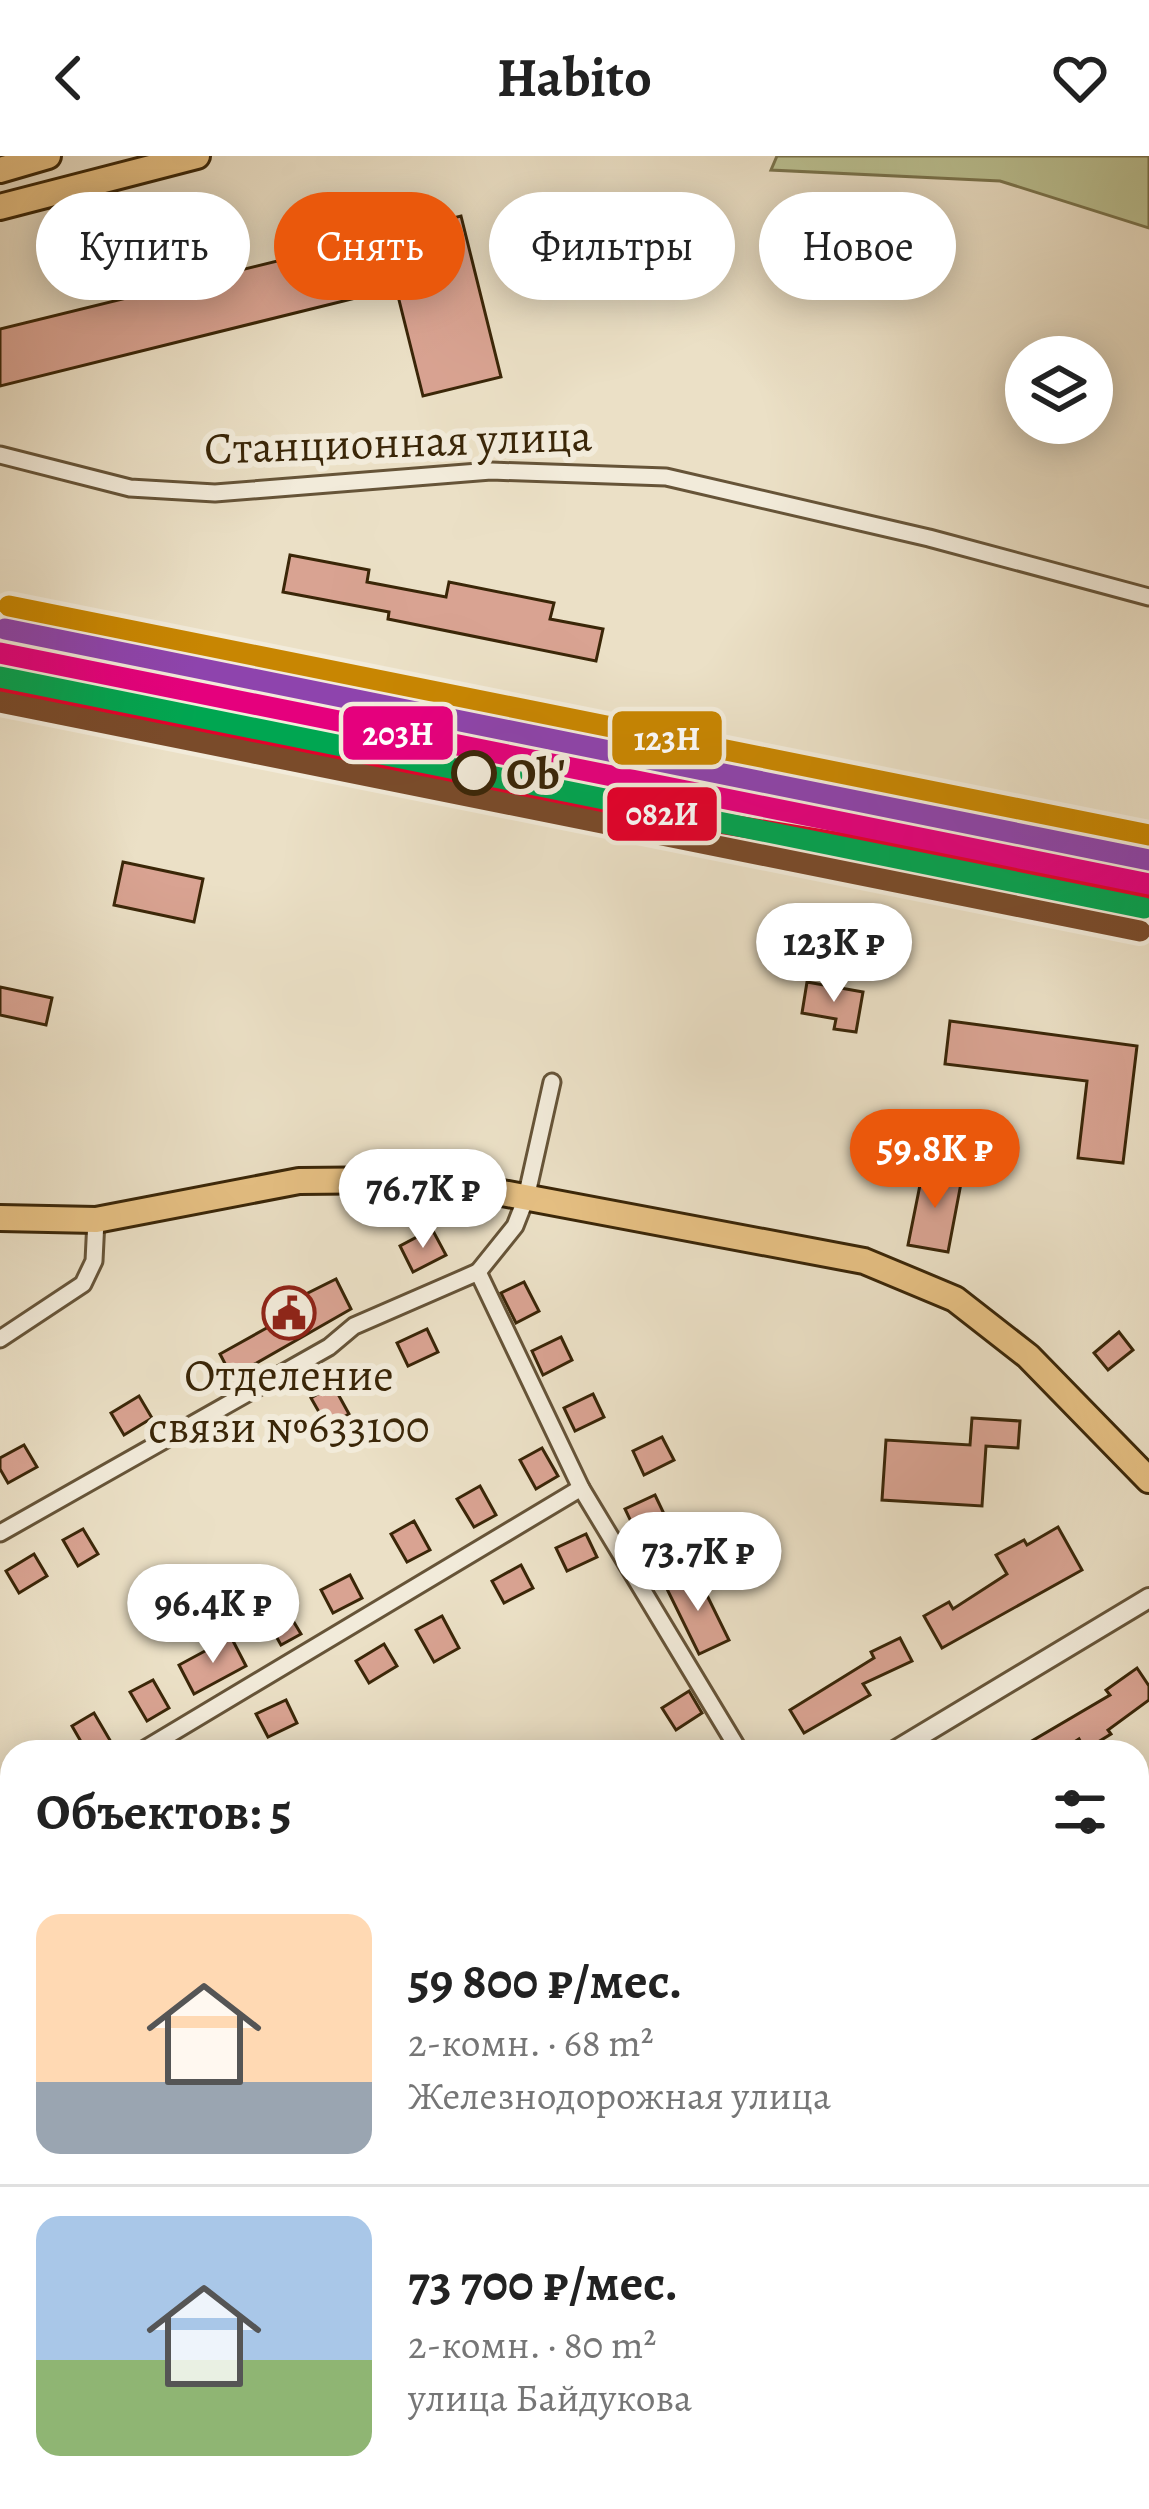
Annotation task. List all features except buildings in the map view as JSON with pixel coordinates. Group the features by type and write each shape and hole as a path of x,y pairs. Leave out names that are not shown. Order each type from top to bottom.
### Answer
{"main road":[{"path":"0,170 48,156"},
{"path":"0,207 197,156"},
{"path":"0,1218 96,1220 298,1181 403,1180 864,1261 955,1299 1028,1356 1149,1480"}],"street":[{"name":"Станционная улица","path":"0,455 130,488 215,493 491,471 666,477 908,533 1149,597"},
{"path":"0,1534 329,1347 354,1326 478,1272 515,1226 526,1198 552,1082"},
{"path":"0,1339 83,1285 94,1262 96,1220"},
{"path":"478,1272 581,1488 733,1740"},
{"path":"160,1740 581,1488"},
{"path":"913,1740 1149,1598"}],"green space":[{"path":"777,156 1149,156 1149,228 1000,181 771,170"}],"railway":[{"path":"0,620 1149,851"},
{"path":"0,699 692,835 964,877 1149,914"}],"transit line":[{"name":"123Н","path":"9,606 1149,835"},
{"path":"5,629 1149,860"},
{"name":"203Н","path":"0,653 1149,884"},
{"path":"0,677 1144,908"},
{"name":"082И","path":"0,686 595,803 966,863 1149,899"},
{"path":"0,702 1140,931"}],"place":[{"name":"Ob'","path":"474,773"},
{"name":"Отделение связи №633100","path":"289,1313"}]}
